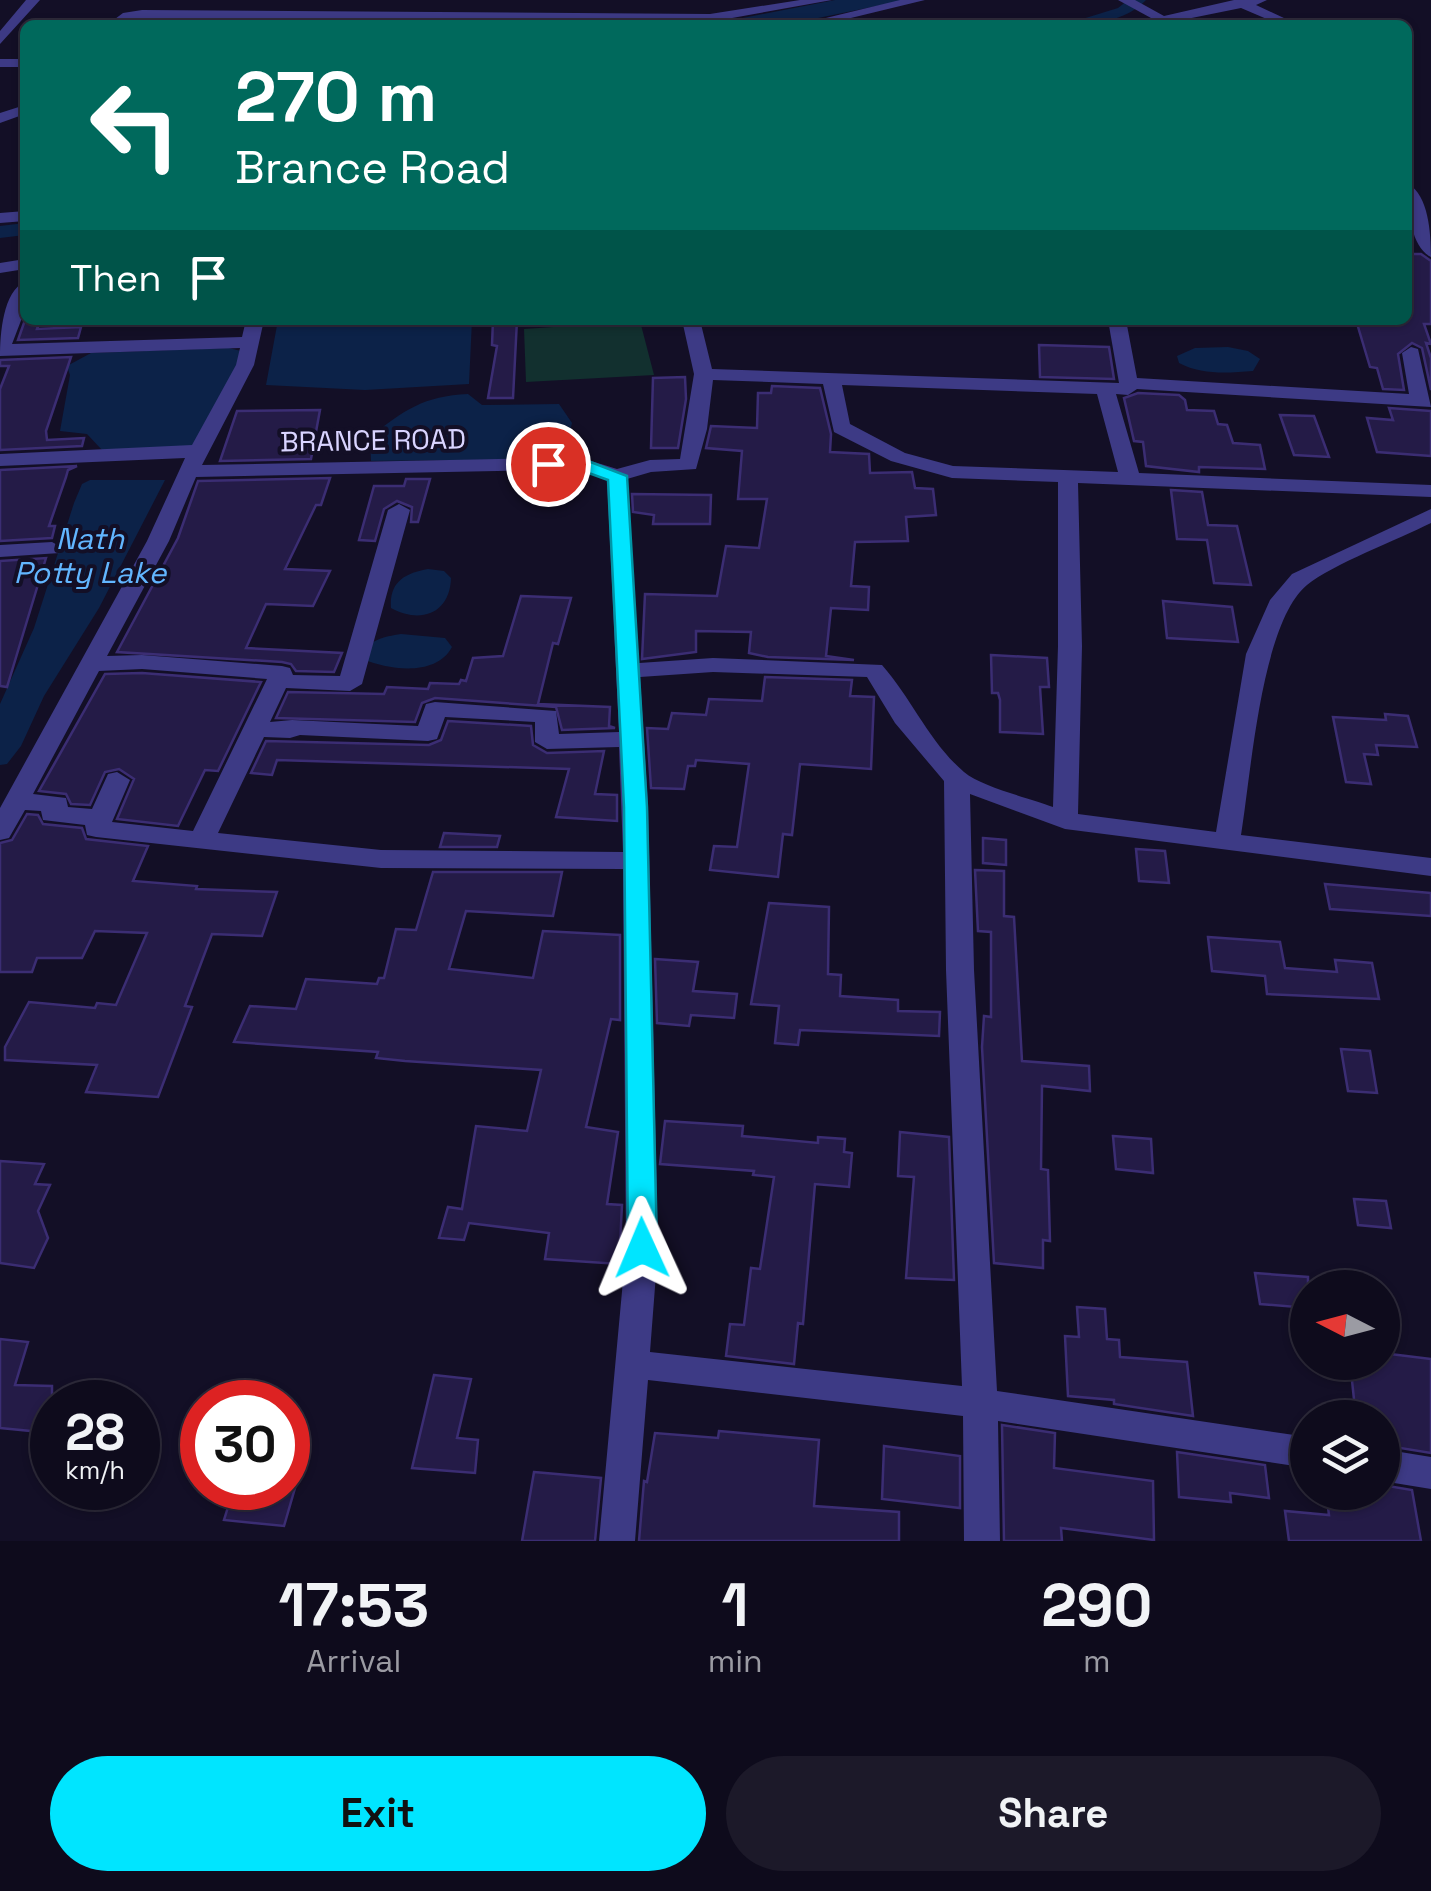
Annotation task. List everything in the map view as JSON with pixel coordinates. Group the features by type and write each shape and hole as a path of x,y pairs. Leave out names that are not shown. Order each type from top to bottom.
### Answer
{"street":[{"path":"0,40 33,0"},
{"path":"122,20 138,0"},
{"path":"489,20 710,18 826,0"},
{"path":"827,20 918,0"},
{"path":"1125,0 1153,20"},
{"path":"1164,20 1260,0"},
{"path":"1238,2 1280,20"},
{"path":"128,16 328,20"},
{"path":"1412,198 1431,253"},
{"path":"1,829 158,542 194,461 245,365 253,331 0,350 20,300"},
{"path":"616,1541 642,1248 636,861 617,476 650,466 690,464 703,412 703,374 692,325"},
{"path":"703,374 1128,390 1118,325"},
{"path":"1129,383 1425,401 1411,353"},
{"path":"831,378 841,428 857,432 898,456 952,472 1431,491"},
{"path":"1105,388 1130,478"},
{"name":"BRANCE ROAD","path":"0,460 548,464 588,466 617,476"},
{"path":"1064,821 1070,646 1068,476"},
{"path":"279,681 350,684 398,510"},
{"path":"1227,841 1258,654 1281,600 1300,579 1431,515"},
{"path":"0,551 52,548"},
{"path":"94,664 142,662 282,673 202,840"},
{"path":"626,671 713,664 874,670 887,685 904,718 957,780 1064,821 1431,867"},
{"path":"257,729 292,727 428,734 435,709 546,716 547,742 630,740"},
{"path":"117,780 96,828 381,859 636,861"},
{"path":"957,780 958,959 980,1402 982,1541"},
{"path":"17,801 57,804 52,814 101,818"},
{"path":"632,1364 980,1402 1290,1450"},
{"path":"1400,1468 1431,1472"}],"green space":[{"path":"641,325 654,375 526,382 524,329"}],"water":[{"path":"835,0 906,0 808,20 733,20"},
{"path":"277,325 472,325 469,384 365,390 266,385"},
{"path":"229,348 241,351 242,359 198,443 189,447 102,450 87,434 60,431 70,375 67,366 91,353"},
{"path":"1195,348 1248,351 1260,359 1253,371 1197,370 1179,363 1177,356"},
{"path":"468,394 482,405 559,404 572,423 564,455 554,459 371,461 370,437 393,419 427,401"},
{"name":"Nath Potty Lake","path":"90,480 165,480 99,608 44,696 21,746 7,764 0,765 0,704 34,628 74,503 82,484"},
{"path":"428,569 444,571 451,578 439,608 412,615 391,608 400,580"},
{"path":"401,634 445,638 452,647 445,657 424,667 398,668 363,659 372,643"}],"building":[{"path":"1412,254 1421,254 1431,261 1431,324 1424,324 1431,344 1426,343 1431,358 1431,390 1422,348 1412,343 1398,354 1404,390 1383,389 1377,368 1370,367 1357,325 1412,325"},
{"path":"23,325 38,325 37,329 81,327 78,338 18,340"},
{"path":"493,325 517,325 513,398 488,398 497,346 492,345"},
{"path":"1039,345 1109,347 1114,379 1040,377"},
{"path":"71,357 46,431 47,440 84,438 82,446 0,450 0,389 9,366 0,366 0,360"},
{"path":"685,377 686,399 678,448 651,448 653,378"},
{"path":"772,386 820,388 831,434 830,452 869,454 870,473 912,472 915,488 933,489 936,515 906,517 908,541 855,542 851,586 869,587 868,610 831,608 826,656 854,660 768,657 749,653 751,632 696,631 696,652 642,659 645,594 717,596 726,546 759,548 767,499 738,499 742,451 706,448 711,426 757,428 758,393 771,393"},
{"path":"1138,393 1179,395 1187,410 1214,411 1218,424 1227,425 1233,443 1260,445 1265,469 1199,467 1199,472 1146,466 1143,442 1134,441 1124,398"},
{"path":"1389,408 1431,411 1431,456 1377,452 1367,418 1393,420"},
{"path":"320,410 311,459 220,461 237,411"},
{"path":"1280,415 1314,416 1329,457 1294,455"},
{"path":"77,466 68,470 49,526 55,526 52,538 0,541 0,470"},
{"path":"330,478 321,505 316,505 285,569 330,571 313,606 266,604 246,648 342,653 334,672 296,671 291,664 282,662 117,652 178,538 198,481"},
{"path":"406,479 430,479 418,522 411,522 412,507 397,501 384,509 375,541 359,540 374,486 404,486"},
{"path":"1171,490 1202,492 1208,525 1237,526 1251,585 1214,583 1207,540 1177,539"},
{"path":"632,494 711,495 710,524 653,524 654,515 633,512"},
{"path":"46,558 7,687 0,686 0,561"},
{"path":"521,596 571,598 558,644 553,643 538,704 610,707 609,726 615,728 562,730 556,707 435,698 422,703 415,722 276,718 288,692 384,694 387,687 428,689 430,683 466,681 473,658 503,656"},
{"path":"1163,601 1232,607 1238,642 1167,638"},
{"path":"991,655 1047,658 1049,687 1040,687 1043,734 1000,732 1000,700 998,693 992,693"},
{"path":"105,674 261,682 218,771 205,770 178,826 117,819 134,779 119,769 105,772 90,805 71,804 66,794 39,791"},
{"path":"765,677 852,680 850,696 874,697 871,769 800,764 792,835 783,834 778,877 710,870 714,846 737,847 749,764 696,760 695,766 688,766 684,789 651,788 647,728 668,729 672,713 706,715 709,699 762,701"},
{"path":"1385,714 1408,716 1417,747 1376,745 1378,755 1364,754 1371,784 1346,782 1333,717 1386,720"},
{"path":"448,721 531,726 533,745 547,753 604,751 595,794 617,795 617,821 556,817 569,769 277,760 272,775 251,773 266,741 429,745 441,740"},
{"path":"27,814 38,815 43,824 82,828 86,839 148,846 133,881 197,886 196,889 277,892 262,936 212,934 185,1006 192,1007 158,1097 86,1092 97,1065 5,1060 5,1047 29,1002 95,1008 97,1003 116,1005 147,933 95,931 82,958 37,958 32,972 0,972 0,843 12,840"},
{"path":"444,833 500,836 497,847 440,847"},
{"path":"983,838 1006,840 1006,865 983,863"},
{"path":"1136,849 1165,851 1169,883 1139,881"},
{"path":"975,870 1004,871 1004,916 1014,917 1022,1061 1089,1066 1090,1091 1042,1086 1041,1169 1048,1170 1050,1241 1043,1240 1043,1268 994,1263 982,1047 984,1016 991,1017 991,932 978,931"},
{"path":"433,872 562,872 553,916 466,911 449,969 533,978 543,931 620,935 620,1020 611,1019 586,1127 618,1132 607,1204 622,1205 619,1264 545,1259 549,1233 469,1223 464,1240 439,1238 448,1207 462,1209 476,1126 527,1131 541,1070 405,1061 376,1058 378,1052 234,1042 250,1006 296,1009 306,979 377,984 379,978 384,978 396,929 416,930"},
{"path":"1325,884 1431,893 1431,916 1330,909"},
{"path":"769,903 829,907 828,974 841,975 840,996 898,1000 898,1011 940,1012 939,1036 800,1030 798,1045 775,1043 779,1006 751,1004"},
{"path":"1208,937 1280,942 1285,968 1337,972 1335,960 1372,963 1379,999 1267,994 1265,976 1212,971"},
{"path":"655,959 698,962 693,991 737,994 734,1018 691,1015 689,1026 657,1023"},
{"path":"1341,1049 1370,1051 1377,1093 1348,1091"},
{"path":"665,1121 743,1126 742,1136 818,1143 818,1137 845,1139 844,1152 852,1153 849,1187 815,1184 803,1324 798,1323 794,1364 726,1356 730,1324 744,1325 751,1268 760,1269 774,1177 753,1175 754,1171 660,1164"},
{"path":"900,1132 949,1137 954,1280 906,1278 914,1177 898,1176"},
{"path":"1113,1136 1151,1139 1153,1173 1116,1169"},
{"path":"0,1161 44,1164 35,1184 50,1185 38,1211 48,1238 34,1268 0,1263"},
{"path":"1354,1199 1386,1201 1391,1228 1358,1225"},
{"path":"1255,1273 1290,1276 1290,1306 1260,1304"},
{"path":"1077,1307 1105,1309 1107,1339 1119,1340 1120,1357 1187,1362 1193,1416 1114,1404 1114,1400 1068,1396 1065,1336 1079,1337"},
{"path":"0,1339 28,1342 15,1385 30,1385 30,1431 0,1428"},
{"path":"1400,1355 1431,1359 1431,1453 1400,1448 1400,1400 1354,1400 1352,1380 1400,1380"},
{"path":"434,1375 471,1379 457,1438 478,1440 475,1473 412,1468"},
{"path":"1002,1425 1055,1433 1054,1468 1153,1481 1154,1540 1061,1528 1062,1541 1004,1541"},
{"path":"719,1431 819,1440 814,1506 899,1512 899,1541 639,1541 644,1481 647,1482 655,1433 718,1438"},
{"path":"884,1446 960,1456 960,1508 882,1499"},
{"path":"1177,1452 1265,1465 1269,1498 1230,1493 1231,1502 1179,1497"},
{"path":"534,1472 601,1478 595,1541 522,1541"},
{"path":"1400,1488 1412,1490 1421,1541 1289,1541 1285,1511 1329,1515 1328,1510 1400,1510"},
{"path":"227,1510 289,1510 284,1526 224,1520"}],"waterway":[{"path":"1090,20 1124,11 1138,0"},
{"path":"0,232 20,230"}],"route":[{"path":"548,464 588,466 617,476 635,807 642,1248"}]}
